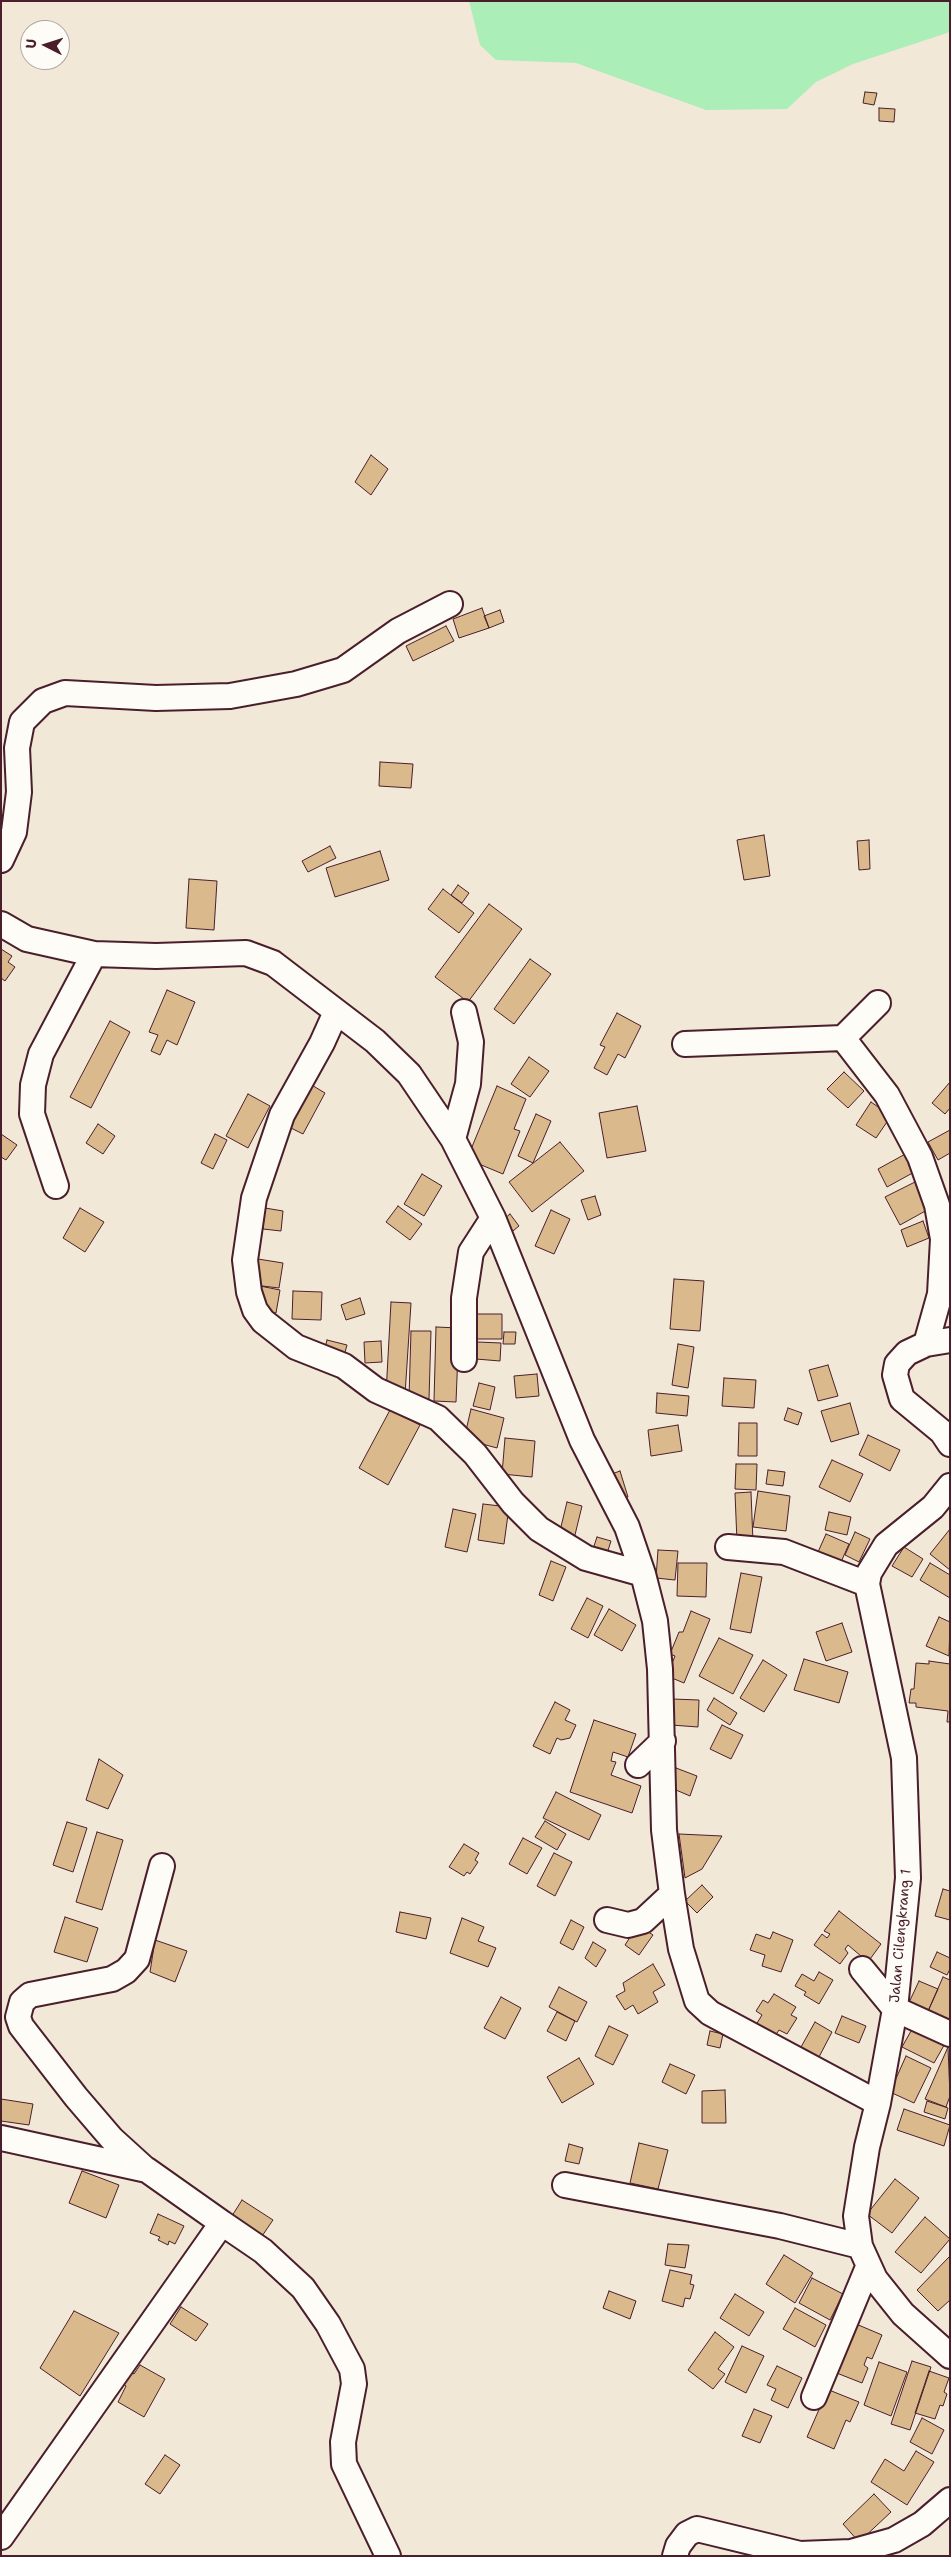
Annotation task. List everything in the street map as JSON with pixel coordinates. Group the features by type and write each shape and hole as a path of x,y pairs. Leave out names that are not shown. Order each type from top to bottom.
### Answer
{"street":[{"path":"1,860 14,832 19,792 17,748 22,722 43,701 65,693 156,698 230,696 296,684 343,670 398,631 450,604"},
{"path":"1,924 27,940 94,954 156,956 246,954 273,963 375,1041 409,1074 453,1139 493,1218 582,1440 627,1527 643,1574 655,1621 660,1668 664,1830 672,1894 681,1949 697,2000 710,2013 878,2103"},
{"path":"56,1186 32,1114 33,1085 41,1054 94,954"},
{"path":"685,1044 843,1038 878,1003"},
{"path":"336,1012 322,1043 282,1115 254,1198 245,1260 249,1292 255,1310 263,1321 296,1347 344,1366 376,1390 438,1418 475,1454 513,1503 539,1528 586,1558 643,1574"},
{"path":"453,1139 468,1084 471,1042 464,1012"},
{"path":"843,1038 887,1095 920,1157 937,1205 943,1239 940,1294 926,1344"},
{"path":"464,1359 464,1298 471,1252 493,1218"},
{"path":"950,1340 926,1344 907,1352 897,1364 895,1375 902,1399 942,1432 950,1444"},
{"path":"728,1547 784,1552 867,1584 869,1573 886,1545 933,1507 950,1486"},
{"name":"Jalan Cilengkrang 1","path":"867,1584 904,1758 908,1878 895,2009 878,2103 867,2147 856,2216 864,2257 883,2291 903,2314 950,2356"},
{"path":"638,1765 663,1741"},
{"path":"162,1866 143,1941 137,1959 132,1965 112,1979 30,1995 22,2002 18,2017 21,2026 76,2097 112,2138 147,2170 263,2251 302,2288 328,2324 352,2369 353,2399 343,2442 344,2464 388,2556"},
{"path":"607,1920 628,1925 644,1921 672,1894"},
{"path":"862,1969 895,2009 950,2034"},
{"path":"1,2138 147,2170"},
{"path":"565,2185 780,2226 864,2257 814,2397"},
{"path":"1,2537 222,2222"},
{"path":"676,2556 678,2546 687,2534 697,2529 709,2530 800,2554 851,2552 894,2540 922,2524 950,2500"}],"green space":[{"path":"469,1 950,1 950,32 853,64 816,82 787,109 706,110 576,63 496,60 480,45"}],"building":[{"path":"865,92 877,93 874,105 863,103"},
{"path":"879,108 895,109 894,122 879,121"},
{"path":"371,455 388,469 371,495 355,482"},
{"path":"482,608 489,628 459,638 453,619"},
{"path":"500,610 504,622 489,628 484,616"},
{"path":"446,626 454,641 413,661 406,646"},
{"path":"380,762 413,764 411,788 379,786"},
{"path":"764,835 770,876 744,880 737,840"},
{"path":"869,840 870,869 859,870 857,841"},
{"path":"330,846 336,858 308,872 302,861"},
{"path":"380,851 389,880 335,897 326,868"},
{"path":"189,879 217,881 214,930 186,928"},
{"path":"458,885 469,893 462,903 451,895"},
{"path":"443,889 474,913 459,933 428,909"},
{"path":"489,904 522,929 468,1002 435,977"},
{"path":"1,949 12,956 8,962 15,967 5,981 1,978"},
{"path":"530,959 551,974 514,1024 494,1009"},
{"path":"167,990 195,1002 177,1045 167,1040 160,1055 151,1051 158,1035 149,1032"},
{"path":"617,1013 641,1026 625,1058 618,1054 607,1075 594,1068 605,1047 600,1045"},
{"path":"110,1021 130,1032 91,1108 70,1097"},
{"path":"529,1057 549,1071 530,1097 511,1084"},
{"path":"844,1072 864,1091 848,1108 827,1089"},
{"path":"950,1082 950,1108 945,1114 932,1103"},
{"path":"310,1084 325,1093 303,1134 287,1126"},
{"path":"497,1086 526,1099 514,1129 520,1131 503,1174 467,1159"},
{"path":"248,1094 270,1106 248,1148 226,1136"},
{"path":"871,1102 891,1116 876,1138 856,1125"},
{"path":"637,1106 646,1151 607,1158 599,1113"},
{"path":"536,1114 551,1121 533,1163 518,1156"},
{"path":"98,1124 115,1136 103,1154 86,1143"},
{"path":"950,1130 950,1153 938,1160 928,1142"},
{"path":"1,1134 17,1145 6,1160 1,1157"},
{"path":"215,1134 227,1140 213,1169 201,1163"},
{"path":"560,1142 584,1171 532,1212 509,1182"},
{"path":"909,1152 918,1170 887,1187 878,1169"},
{"path":"422,1174 442,1186 424,1216 404,1204"},
{"path":"915,1182 929,1209 900,1225 885,1197"},
{"path":"595,1196 601,1215 588,1220 581,1200"},
{"path":"398,1206 422,1224 410,1240 386,1222"},
{"path":"80,1208 104,1222 85,1252 63,1238"},
{"path":"265,1208 283,1211 281,1231 263,1229"},
{"path":"551,1210 570,1219 554,1254 535,1246"},
{"path":"510,1214 519,1226 508,1235 498,1224"},
{"path":"923,1221 929,1238 907,1247 901,1230"},
{"path":"258,1259 283,1263 279,1288 254,1285"},
{"path":"674,1279 704,1281 700,1331 670,1329"},
{"path":"260,1286 280,1290 276,1313 263,1311 257,1302"},
{"path":"293,1291 322,1292 321,1320 292,1319"},
{"path":"360,1298 365,1314 346,1320 341,1305"},
{"path":"391,1302 411,1303 405,1395 386,1394"},
{"path":"476,1314 502,1314 502,1339 476,1339"},
{"path":"436,1327 459,1328 456,1402 434,1401"},
{"path":"411,1331 431,1331 429,1399 409,1398"},
{"path":"504,1332 516,1332 515,1344 503,1344"},
{"path":"327,1340 347,1345 344,1356 324,1352"},
{"path":"381,1341 382,1362 365,1363 364,1342"},
{"path":"477,1342 501,1343 500,1361 476,1359"},
{"path":"678,1344 694,1347 688,1388 672,1385"},
{"path":"828,1365 838,1396 818,1401 809,1370"},
{"path":"537,1374 539,1396 516,1398 514,1376"},
{"path":"724,1378 756,1380 754,1408 722,1406"},
{"path":"479,1383 495,1387 490,1410 473,1406"},
{"path":"657,1393 689,1396 687,1416 656,1413"},
{"path":"850,1403 859,1434 831,1442 821,1411"},
{"path":"788,1408 802,1413 798,1425 784,1420"},
{"path":"471,1409 504,1418 497,1448 464,1439"},
{"path":"390,1410 420,1425 388,1485 359,1468"},
{"path":"739,1423 757,1423 757,1456 738,1456"},
{"path":"678,1425 682,1451 651,1456 648,1430"},
{"path":"868,1435 900,1450 890,1471 859,1455"},
{"path":"505,1438 535,1441 532,1477 502,1474"},
{"path":"832,1460 863,1474 850,1502 819,1487"},
{"path":"736,1464 757,1464 756,1490 735,1489"},
{"path":"768,1470 785,1472 783,1486 766,1484"},
{"path":"620,1471 628,1497 617,1500 609,1475"},
{"path":"758,1491 790,1496 786,1531 753,1527"},
{"path":"751,1492 753,1542 737,1542 735,1493"},
{"path":"567,1502 582,1506 574,1539 559,1535"},
{"path":"483,1504 509,1507 504,1544 478,1540"},
{"path":"453,1509 476,1514 467,1552 445,1547"},
{"path":"829,1512 851,1517 847,1535 825,1530"},
{"path":"950,1529 950,1570 930,1554"},
{"path":"855,1532 870,1539 859,1562 845,1555"},
{"path":"826,1534 849,1544 837,1571 814,1561"},
{"path":"597,1537 611,1541 604,1563 590,1558"},
{"path":"904,1547 923,1559 912,1577 892,1566"},
{"path":"658,1550 678,1551 675,1580 656,1578"},
{"path":"551,1561 566,1567 553,1601 539,1595"},
{"path":"678,1563 707,1563 706,1597 677,1596"},
{"path":"930,1563 950,1575 950,1598 920,1580"},
{"path":"741,1573 762,1577 751,1633 730,1629"},
{"path":"587,1598 603,1606 588,1638 571,1629"},
{"path":"609,1609 636,1625 622,1651 594,1635"},
{"path":"691,1611 710,1619 684,1683 667,1676 675,1656 670,1654 679,1632 683,1632"},
{"path":"939,1617 950,1622 949,1656 926,1646"},
{"path":"842,1623 852,1652 826,1661 816,1632"},
{"path":"719,1638 753,1655 733,1694 699,1676"},
{"path":"804,1659 848,1672 839,1703 794,1690"},
{"path":"763,1660 787,1675 764,1712 740,1698"},
{"path":"929,1661 950,1664 950,1722 947,1722 948,1711 916,1707 916,1703 909,1703 911,1689 914,1689 916,1663 929,1664"},
{"path":"714,1698 737,1713 730,1725 707,1710"},
{"path":"672,1699 699,1700 698,1727 671,1725"},
{"path":"555,1702 570,1710 565,1720 576,1725 570,1738 561,1740 557,1738 550,1754 533,1746"},
{"path":"594,1720 636,1734 628,1757 613,1752 611,1761 616,1762 611,1775 641,1786 632,1813 570,1792"},
{"path":"722,1725 743,1735 731,1759 710,1749"},
{"path":"99,1759 123,1775 108,1809 86,1800"},
{"path":"676,1768 697,1776 690,1796 669,1787"},
{"path":"556,1792 601,1815 589,1840 543,1818"},
{"path":"545,1821 566,1834 557,1850 535,1837"},
{"path":"67,1822 87,1828 73,1872 53,1865"},
{"path":"97,1832 123,1840 102,1910 76,1902"},
{"path":"679,1834 722,1836 702,1869 685,1878"},
{"path":"523,1838 542,1848 527,1874 509,1864"},
{"path":"464,1844 479,1853 475,1860 478,1862 470,1874 467,1872 464,1876 449,1867"},
{"path":"554,1853 572,1862 555,1896 537,1886"},
{"path":"702,1885 713,1897 697,1913 685,1901"},
{"path":"943,1889 950,1891 950,1920 935,1916"},
{"path":"839,1911 881,1944 868,1962 848,1945 845,1949 848,1953 840,1964 814,1945 822,1934 827,1938 830,1934 824,1931"},
{"path":"400,1912 431,1918 426,1939 396,1932"},
{"path":"65,1917 98,1928 87,1962 54,1952"},
{"path":"462,1918 484,1927 478,1941 496,1948 488,1967 450,1953"},
{"path":"571,1920 584,1927 573,1950 560,1943"},
{"path":"638,1925 653,1935 639,1955 625,1945"},
{"path":"773,1932 793,1940 781,1972 762,1966 765,1955 750,1950 756,1934 770,1939"},
{"path":"155,1940 187,1951 175,1982 150,1972"},
{"path":"593,1942 606,1950 596,1967 585,1958"},
{"path":"937,1952 950,1958 950,1969 947,1975 930,1967"},
{"path":"653,1964 665,1985 653,1992 658,2002 638,2014 633,2005 625,2010 616,1996 625,1991 623,1983"},
{"path":"819,1972 833,1980 819,2004 804,1995 806,1992 795,1986 802,1974 814,1981"},
{"path":"943,1977 950,1980 950,2025 925,2018"},
{"path":"919,1981 938,1989 925,2018 906,2009"},
{"path":"559,1987 587,2002 577,2022 549,2007"},
{"path":"774,1994 796,2007 791,2015 797,2018 787,2034 779,2030 773,2039 754,2028 762,2015 756,2011 763,2000 768,2003"},
{"path":"501,1997 521,2008 505,2039 484,2028"},
{"path":"557,2012 575,2021 566,2041 547,2031"},
{"path":"842,2016 866,2026 859,2043 835,2033"},
{"path":"815,2022 832,2032 819,2057 801,2047"},
{"path":"915,2024 947,2040 934,2063 902,2047"},
{"path":"609,2026 628,2035 613,2065 595,2056"},
{"path":"710,2031 723,2034 720,2048 707,2045"},
{"path":"948,2047 950,2096 946,2107 925,2099"},
{"path":"906,2056 931,2068 914,2103 890,2092"},
{"path":"579,2058 594,2084 562,2103 547,2077"},
{"path":"670,2064 695,2075 686,2094 662,2082"},
{"path":"725,2090 726,2123 702,2123 702,2091"},
{"path":"1,2099 33,2104 29,2125 1,2121"},
{"path":"927,2101 948,2108 945,2119 924,2112"},
{"path":"904,2109 950,2125 944,2146 897,2130"},
{"path":"639,2143 668,2150 658,2189 630,2183"},
{"path":"569,2144 583,2148 579,2164 565,2161"},
{"path":"82,2171 119,2185 106,2218 69,2203"},
{"path":"895,2179 919,2198 892,2233 867,2214"},
{"path":"242,2200 273,2220 260,2239 230,2219"},
{"path":"158,2214 184,2226 175,2244 169,2241 168,2245 158,2240 160,2237 150,2233"},
{"path":"925,2217 950,2239 921,2273 895,2252"},
{"path":"668,2244 689,2245 685,2268 665,2265"},
{"path":"784,2255 813,2273 795,2303 766,2284"},
{"path":"950,2256 950,2300 938,2311 917,2290"},
{"path":"670,2270 692,2275 690,2284 694,2285 690,2299 685,2298 683,2307 662,2301"},
{"path":"812,2278 843,2294 830,2320 799,2303"},
{"path":"609,2291 636,2301 630,2319 603,2308"},
{"path":"735,2294 764,2312 749,2336 720,2318"},
{"path":"181,2307 208,2324 196,2341 170,2324"},
{"path":"795,2308 826,2325 815,2347 783,2329"},
{"path":"74,2311 119,2333 80,2396 40,2368"},
{"path":"849,2321 882,2335 872,2359 867,2357 864,2365 868,2368 862,2383 829,2370"},
{"path":"715,2332 734,2347 718,2369 725,2374 713,2389 688,2370"},
{"path":"742,2346 764,2356 746,2393 725,2382"},
{"path":"912,2361 931,2367 910,2430 891,2424"},
{"path":"879,2362 907,2372 891,2416 864,2405"},
{"path":"140,2365 165,2379 144,2417 118,2402 126,2386 121,2383 128,2370 134,2374"},
{"path":"777,2366 802,2378 788,2408 771,2400 776,2389 767,2385"},
{"path":"929,2371 949,2378 944,2392 947,2394 943,2406 940,2405 935,2419 915,2413"},
{"path":"824,2388 859,2402 850,2422 846,2420 834,2449 807,2437 821,2405"},
{"path":"754,2409 772,2416 760,2443 742,2436"},
{"path":"922,2418 944,2430 932,2454 910,2442"},
{"path":"916,2451 934,2462 907,2505 871,2482 885,2459 904,2471"},
{"path":"165,2455 180,2465 160,2494 145,2484"},
{"path":"874,2494 891,2512 859,2542 843,2524"}]}
